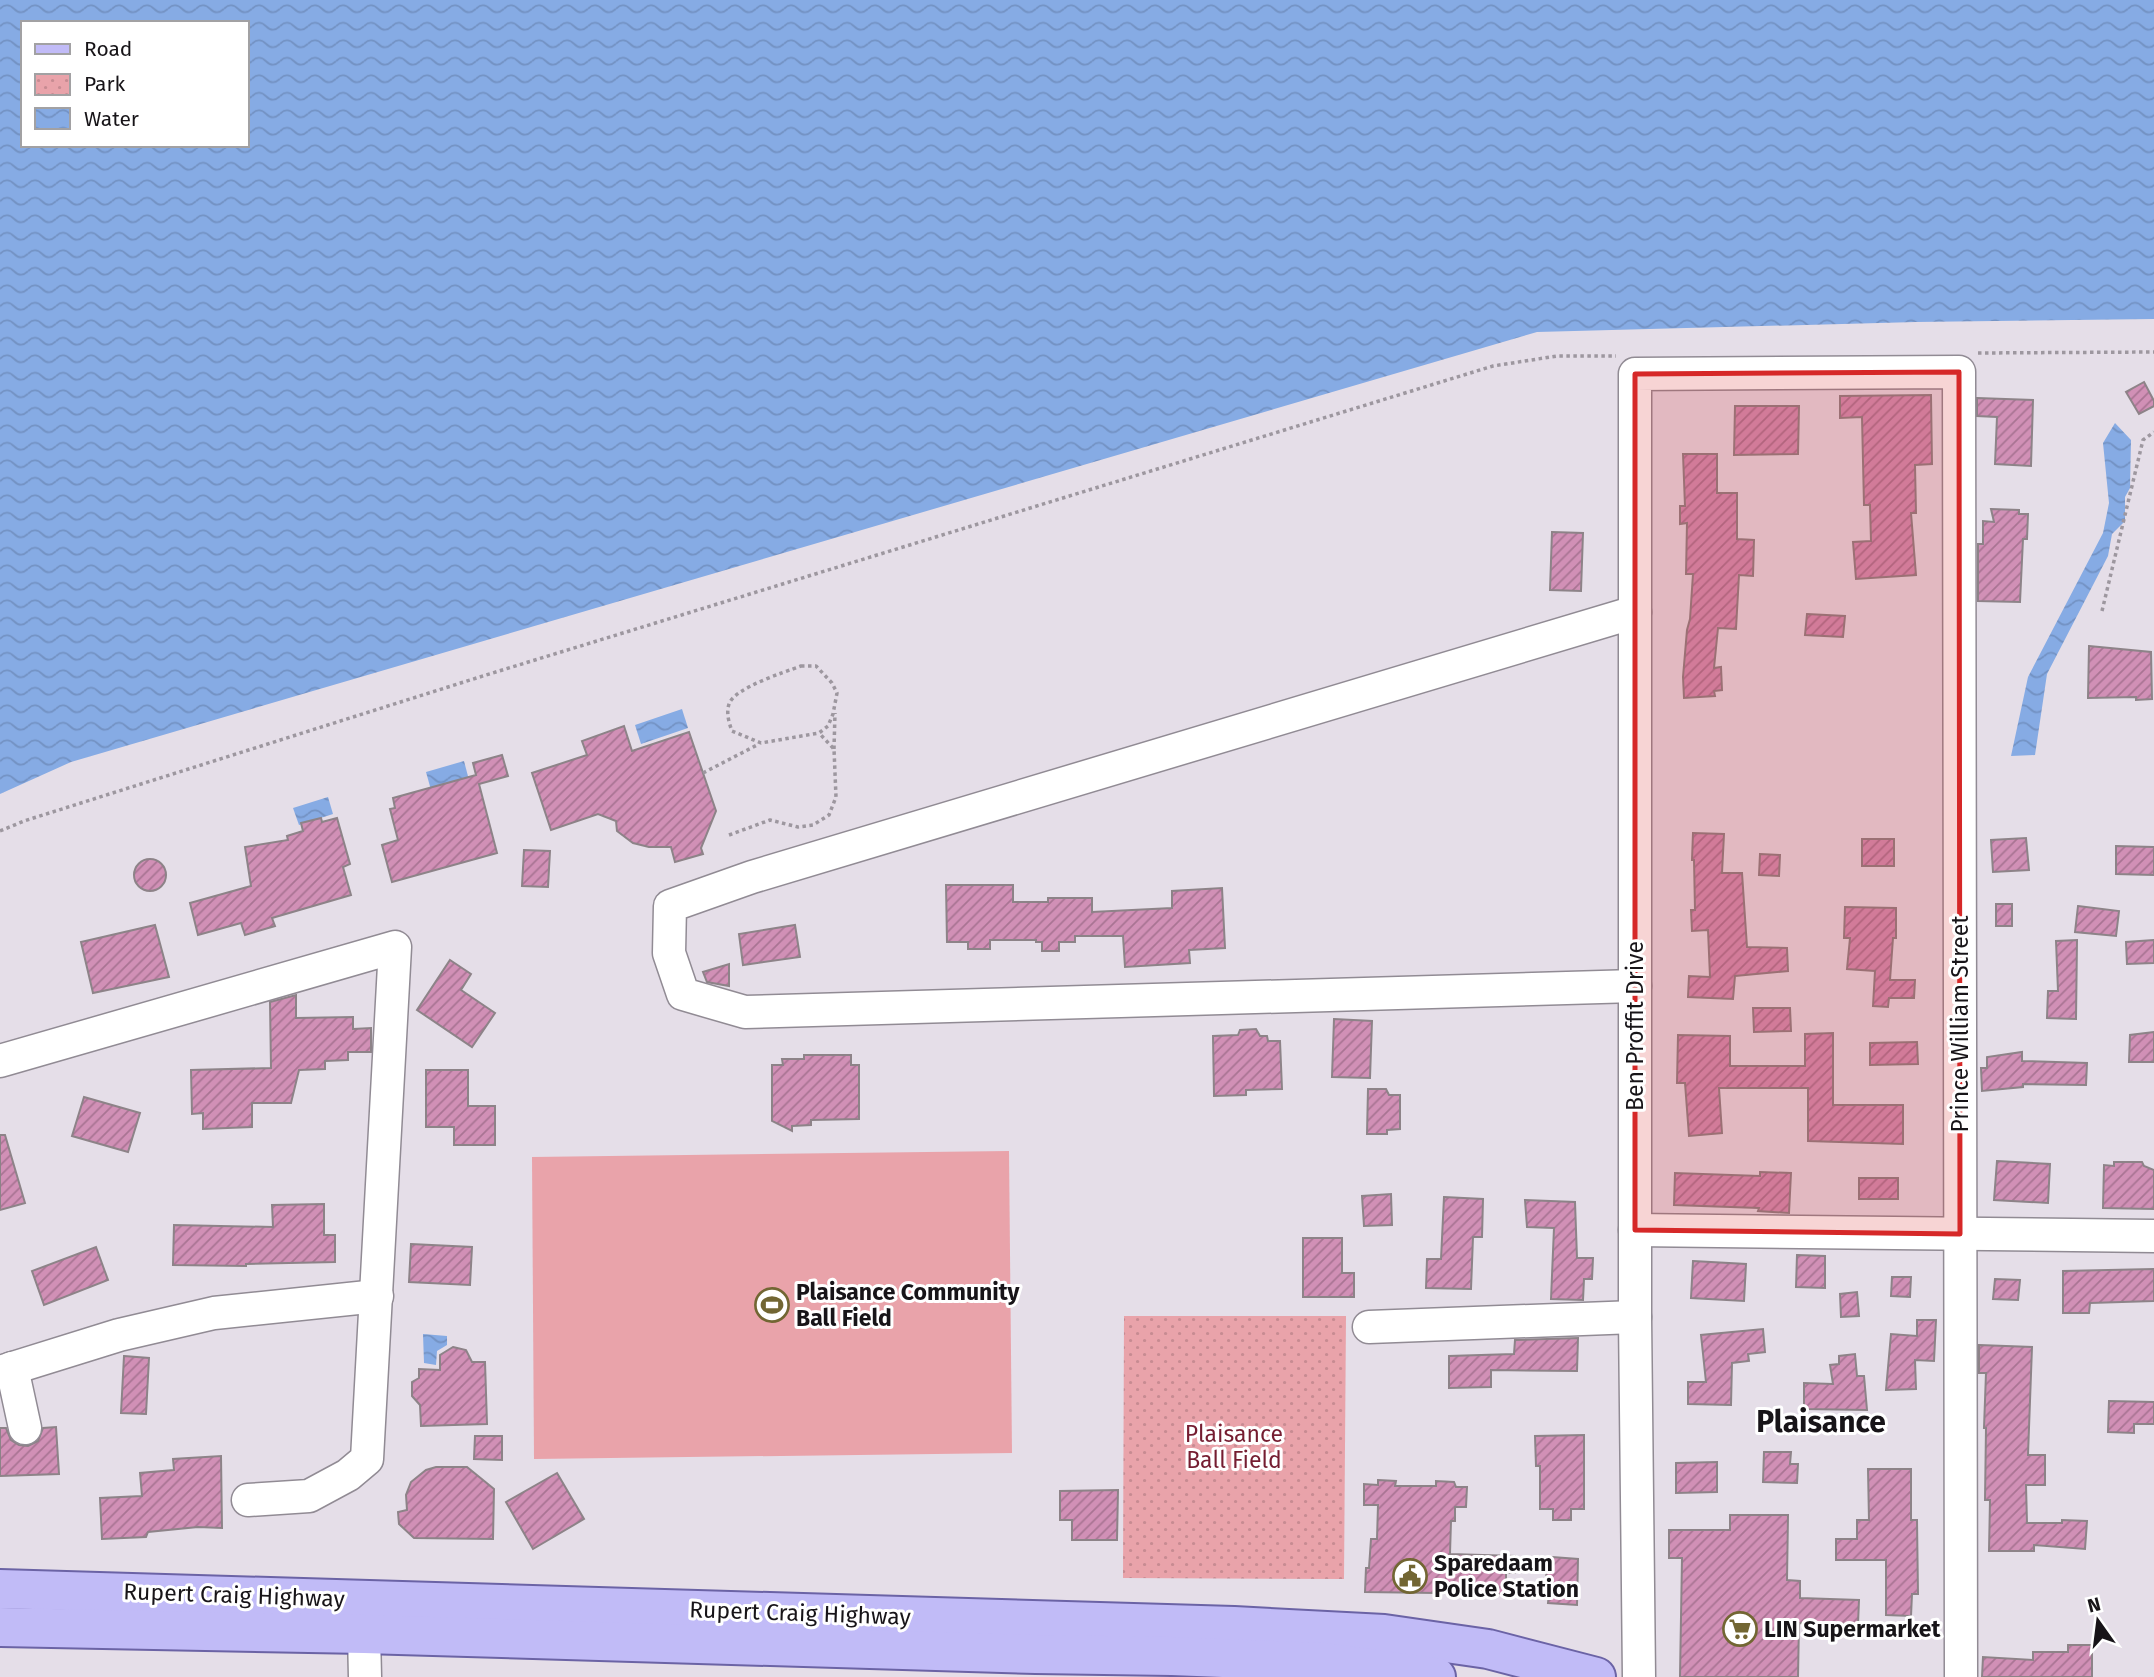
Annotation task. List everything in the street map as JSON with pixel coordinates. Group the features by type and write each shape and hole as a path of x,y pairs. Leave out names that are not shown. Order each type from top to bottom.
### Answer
{"main road":[{"name":"Rupert Craig Highway","path":"0,1589 1220,1626 1384,1634 1488,1649 1596,1677"},
{"name":"Rupert Craig Highway","path":"0,1627 365,1634 1036,1666 1172,1656 1324,1662 1436,1677"}],"street":[{"name":"Prince William Street","path":"1635,374 1959,372 1961,1677"},
{"name":"Ben Proffit Drive","path":"1635,374 1635,1230 1639,1677"},
{"path":"1635,612 752,877 670,906 669,953 683,994 745,1012 1635,986"},
{"path":"0,1061 395,947 367,1459 348,1475 309,1496 248,1500"},
{"path":"1635,1230 2154,1236"},
{"path":"25,1428 6,1370 119,1335 214,1313 377,1296"},
{"path":"1369,1327 1636,1317"},
{"path":"365,1634 365,1677"}],"path":[{"path":"0,831 24,821 473,679 1412,390 1493,366 1557,356"},
{"path":"2102,611 2143,440 2154,432"},
{"path":"704,774 761,743 819,733 828,726 837,693 832,683 816,666 801,666 737,693 729,703 728,720 732,732 761,743"},
{"path":"729,835 770,820 798,827 813,825 828,815 836,797 835,704"},
{"path":"819,733 834,749"}],"highlighted area":[{"path":"1959,372 1960,1234 1635,1230 1635,374"}],"green space":[{"name":"Plaisance Community Ball Field","path":"1009,1151 1012,1453 534,1459 532,1157"},
{"name":"Plaisance Ball Field","path":"1124,1316 1346,1316 1344,1579 1123,1578"}],"water":[{"path":"0,0 2154,0 2154,319 1537,332 71,762 0,794"},
{"path":"2115,423 2131,440 2130,488 2125,497 2125,521 2112,534 2108,556 2047,674 2035,755 2011,756 2028,677 2103,533 2109,503 2103,443"},
{"path":"682,709 688,728 641,744 635,725"},
{"path":"464,761 469,780 431,790 426,772"},
{"path":"328,797 333,814 299,825 293,808"},
{"path":"423,1334 447,1336 447,1345 437,1351 436,1365 424,1363"}],"building":[{"path":"2144,382 2154,406 2139,414 2126,392"},
{"path":"1931,395 1932,464 1915,465 1916,513 1911,513 1916,575 1856,579 1853,542 1871,541 1870,505 1864,505 1862,417 1840,418 1840,396"},
{"path":"1977,398 2033,400 2031,466 1995,464 1997,417 1977,416"},
{"path":"1735,406 1799,406 1798,454 1734,455"},
{"path":"1683,454 1717,454 1717,493 1737,493 1737,539 1754,540 1753,576 1739,575 1736,629 1718,628 1714,668 1721,667 1722,690 1714,691 1715,696 1684,698 1683,677 1693,574 1686,574 1687,523 1680,524 1680,506 1685,506"},
{"path":"1991,509 2019,510 2019,514 2028,514 2027,539 2023,539 2020,602 1978,601 1978,544 1983,544 1983,521 1994,522"},
{"path":"1552,532 1583,533 1581,591 1550,590"},
{"path":"1807,614 1845,616 1843,637 1805,635"},
{"path":"2089,646 2151,652 2152,699 2088,698"},
{"path":"624,726 632,751 689,732 716,811 701,848 703,854 675,862 671,847 649,847 633,843 617,831 616,821 598,814 551,830 532,773 587,755 582,741"},
{"path":"502,755 508,776 479,784 497,853 392,882 382,845 398,840 390,809 395,808 393,798 476,775 473,763"},
{"path":"321,818 322,822 337,818 350,864 343,867 351,895 272,918 275,926 245,935 241,923 198,935 190,903 251,886 245,847 288,840 287,836 303,831 301,823"},
{"path":"1693,833 1724,834 1722,873 1742,873 1747,947 1787,948 1788,971 1735,976 1733,999 1688,997 1689,976 1710,977 1708,930 1692,931 1691,910 1695,910"},
{"path":"2026,838 2029,870 1993,872 1991,840"},
{"path":"1862,839 1894,839 1894,866 1862,866"},
{"path":"2116,846 2154,847 2154,875 2116,874"},
{"path":"524,850 550,851 548,887 522,886"},
{"path":"1760,854 1780,855 1779,876 1759,875"},
{"path":"150,859 162,863 166,875 162,887 150,891 138,887 134,875 138,863"},
{"path":"946,885 1013,885 1013,902 1048,902 1048,898 1092,898 1092,912 1172,908 1172,891 1222,888 1225,948 1189,950 1190,963 1125,967 1123,936 1075,936 1075,942 1059,942 1059,951 1042,951 1042,942 1036,940 990,940 990,949 968,949 968,942 947,942"},
{"path":"1996,904 2012,904 2012,926 1996,926"},
{"path":"2078,906 2119,911 2116,936 2075,932"},
{"path":"1845,907 1896,908 1896,938 1893,938 1890,980 1915,980 1914,998 1889,998 1888,1007 1873,1006 1875,971 1847,969 1850,938 1844,938"},
{"path":"155,925 169,977 93,993 81,942"},
{"path":"795,925 800,957 743,965 739,934"},
{"path":"2077,940 2076,1019 2047,1018 2048,991 2058,991 2056,941"},
{"path":"2154,940 2154,963 2127,964 2126,942"},
{"path":"450,960 471,974 461,990 495,1013 472,1047 417,1010"},
{"path":"729,964 729,986 707,982 703,972"},
{"path":"296,995 296,1018 353,1017 353,1029 371,1028 371,1052 348,1052 348,1060 325,1061 325,1069 299,1070 291,1103 252,1103 252,1127 203,1129 203,1113 192,1114 191,1070 271,1068 270,1002"},
{"path":"1753,1008 1790,1008 1791,1031 1754,1032"},
{"path":"1334,1019 1372,1021 1370,1078 1332,1077"},
{"path":"1256,1029 1260,1036 1267,1036 1268,1041 1280,1041 1282,1089 1246,1090 1246,1095 1214,1096 1213,1036 1238,1035 1240,1030"},
{"path":"2154,1032 2154,1062 2129,1062 2130,1035"},
{"path":"1833,1033 1833,1105 1903,1105 1903,1144 1808,1141 1808,1088 1719,1088 1722,1133 1689,1136 1685,1083 1677,1083 1678,1035 1730,1036 1730,1066 1805,1066 1805,1034"},
{"path":"1917,1042 1918,1064 1870,1065 1870,1043"},
{"path":"2022,1052 2022,1061 2087,1063 2086,1085 2023,1084 2023,1087 1982,1091 1981,1068 1987,1068 1987,1057"},
{"path":"804,1055 851,1055 851,1065 859,1065 859,1119 811,1120 811,1125 792,1126 792,1131 772,1121 772,1065 783,1065 782,1059 804,1059"},
{"path":"426,1070 468,1070 468,1106 495,1106 495,1145 454,1145 454,1127 426,1127"},
{"path":"1368,1089 1386,1089 1389,1095 1400,1095 1400,1129 1387,1130 1387,1134 1367,1134"},
{"path":"84,1097 140,1113 128,1152 72,1136"},
{"path":"0,1135 5,1135 25,1203 0,1210"},
{"path":"1997,1161 2050,1164 2048,1203 1994,1200"},
{"path":"2114,1162 2142,1162 2144,1166 2154,1170 2154,1209 2103,1208 2104,1165 2114,1166"},
{"path":"1760,1172 1791,1173 1789,1213 1758,1211 1759,1208 1674,1205 1675,1173 1760,1176"},
{"path":"1859,1178 1898,1178 1898,1199 1859,1199"},
{"path":"1391,1194 1392,1225 1364,1226 1362,1196"},
{"path":"1444,1197 1483,1199 1482,1237 1473,1237 1471,1289 1426,1288 1427,1259 1441,1259"},
{"path":"1525,1200 1575,1202 1577,1258 1593,1258 1592,1279 1584,1279 1583,1300 1551,1299 1554,1228 1527,1227"},
{"path":"324,1204 324,1235 335,1235 335,1262 246,1266 173,1265 174,1225 273,1227 272,1205"},
{"path":"1303,1238 1342,1238 1342,1273 1354,1273 1354,1297 1303,1297"},
{"path":"411,1244 472,1247 470,1285 409,1282"},
{"path":"96,1247 108,1280 44,1305 32,1271"},
{"path":"1797,1255 1825,1256 1825,1288 1796,1287"},
{"path":"1693,1261 1746,1264 1744,1301 1691,1298"},
{"path":"2154,1269 2154,1301 2090,1303 2089,1313 2063,1313 2063,1271"},
{"path":"1892,1277 1911,1277 1910,1297 1891,1296"},
{"path":"1995,1279 2020,1280 2018,1300 1993,1299"},
{"path":"1857,1292 1859,1316 1841,1317 1840,1294"},
{"path":"1917,1320 1936,1320 1934,1361 1915,1360 1916,1389 1886,1390 1891,1334 1917,1336"},
{"path":"1763,1329 1765,1352 1748,1354 1749,1361 1732,1363 1731,1405 1688,1404 1688,1382 1706,1382 1701,1335"},
{"path":"1578,1338 1577,1371 1491,1370 1491,1387 1449,1388 1449,1356 1514,1354 1515,1340"},
{"path":"1979,1345 2032,1347 2028,1455 2045,1455 2045,1485 2026,1485 2027,1523 2087,1521 2085,1549 2034,1545 2034,1551 1989,1551 1990,1500 1985,1500 1986,1373 1979,1373"},
{"path":"453,1347 466,1350 472,1362 485,1362 487,1424 421,1426 420,1405 412,1396 412,1382 419,1378 419,1369 440,1370 440,1355"},
{"path":"1855,1354 1857,1376 1864,1376 1867,1410 1804,1409 1804,1383 1833,1384 1830,1365 1839,1364 1839,1356"},
{"path":"124,1356 149,1358 146,1414 121,1413"},
{"path":"2109,1401 2154,1402 2154,1424 2134,1424 2134,1433 2108,1432"},
{"path":"56,1427 59,1474 0,1476 0,1428 6,1428 11,1440 28,1446 38,1441 43,1428"},
{"path":"1584,1435 1584,1509 1571,1509 1571,1520 1553,1520 1553,1509 1540,1509 1540,1466 1536,1466 1535,1436"},
{"path":"475,1436 502,1436 502,1460 474,1459"},
{"path":"1764,1452 1791,1452 1790,1464 1798,1464 1797,1483 1763,1482"},
{"path":"221,1456 222,1528 198,1527 148,1532 146,1537 102,1539 100,1498 142,1496 140,1473 174,1470 173,1459"},
{"path":"1717,1462 1717,1492 1676,1493 1676,1463"},
{"path":"436,1467 467,1467 494,1489 493,1539 414,1538 399,1524 398,1512 407,1510 406,1495 411,1482 426,1470"},
{"path":"1868,1469 1911,1469 1911,1520 1917,1520 1918,1594 1912,1594 1911,1616 1886,1615 1886,1560 1836,1560 1836,1539 1857,1539 1857,1520 1869,1520"},
{"path":"557,1473 584,1519 533,1549 506,1502"},
{"path":"1378,1480 1396,1481 1395,1486 1436,1486 1436,1481 1454,1482 1456,1487 1467,1487 1466,1507 1455,1507 1455,1521 1451,1521 1450,1554 1515,1556 1515,1573 1506,1573 1506,1594 1365,1592 1371,1539 1377,1539 1378,1505 1364,1505 1364,1484 1378,1485"},
{"path":"1118,1490 1117,1540 1072,1540 1072,1520 1060,1520 1060,1491"},
{"name":"LIN Supermarket","path":"1730,1515 1788,1515 1787,1580 1800,1581 1800,1598 1859,1600 1858,1624 1799,1623 1798,1677 1680,1677 1682,1558 1669,1558 1669,1530 1730,1530"},
{"path":"1552,1557 1578,1559 1577,1605 1548,1603 1549,1593 1545,1593 1547,1566 1551,1566"},
{"path":"2068,1645 2092,1645 2092,1677 1982,1677 1983,1657 2033,1660 2033,1652 2068,1652"}],"place":[{"name":"Plaisance Community Ball Field","path":"772,1305"},
{"name":"Sparedaam Police Station","path":"1410,1576"},
{"name":"LIN Supermarket","path":"1740,1629"}],"district":[{"name":"Plaisance","path":"1821,1422"}]}
